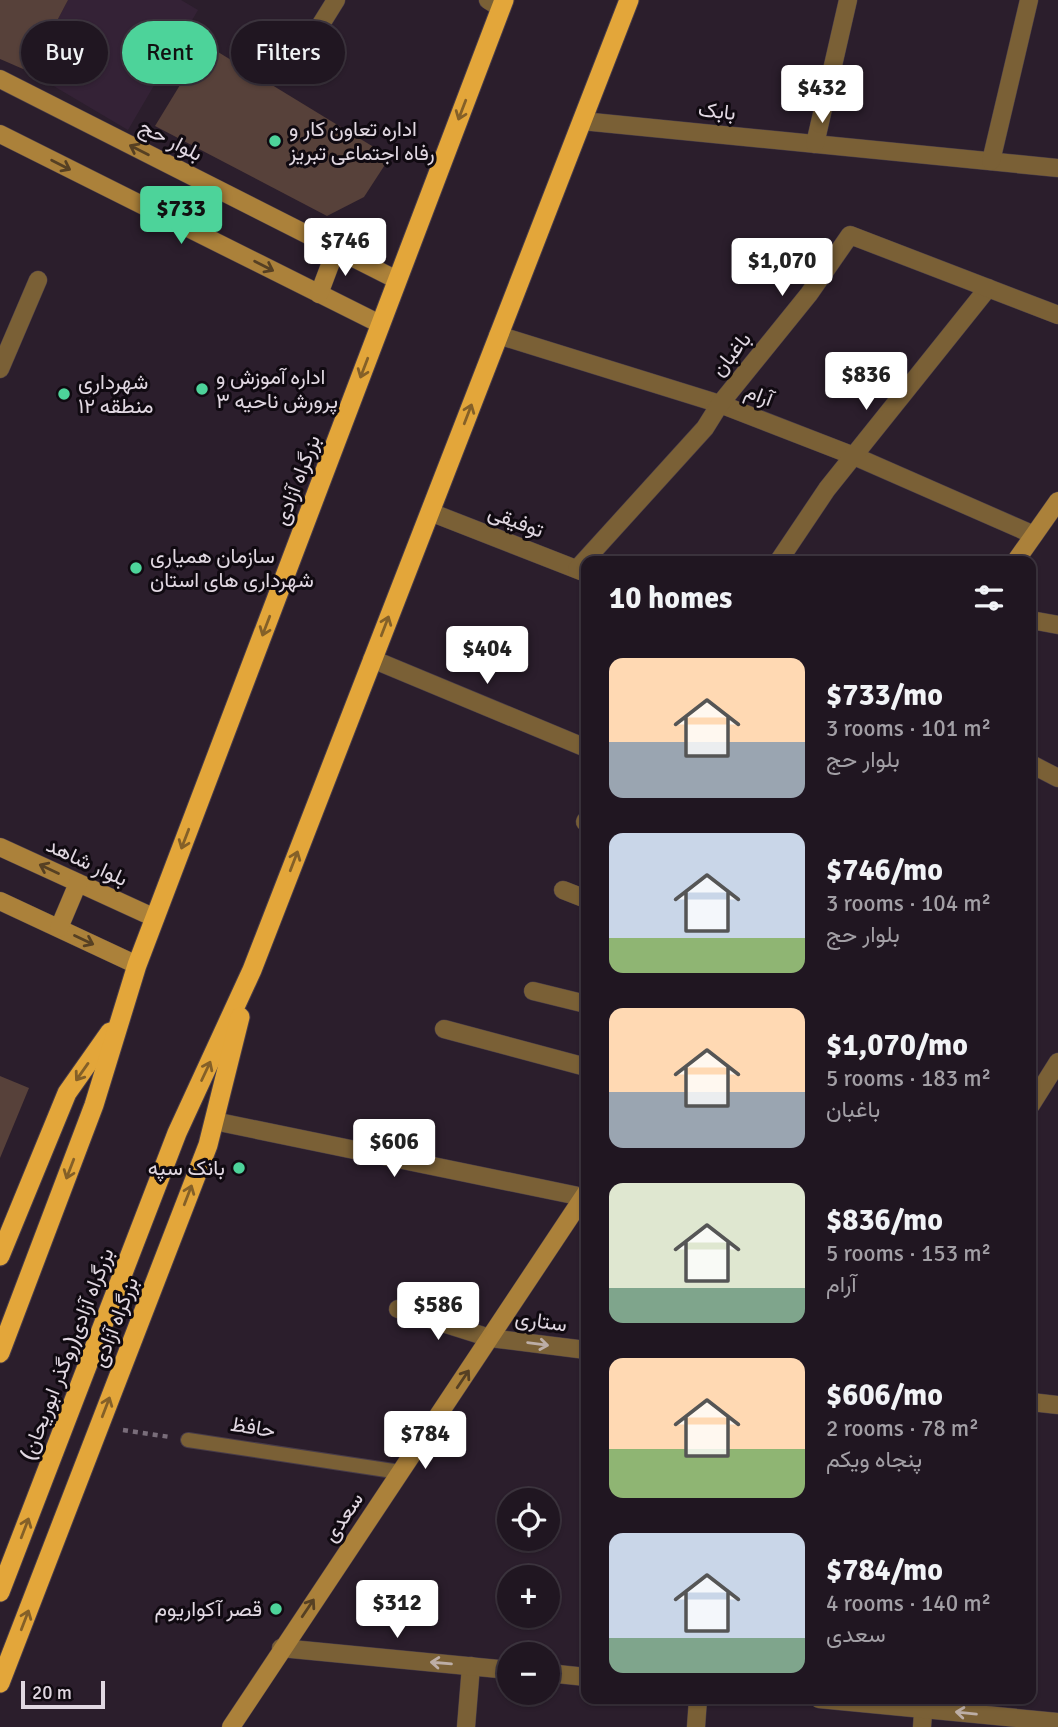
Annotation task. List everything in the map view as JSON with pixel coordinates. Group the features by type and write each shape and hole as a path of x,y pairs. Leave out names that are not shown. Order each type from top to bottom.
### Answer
{"highway":[{"name":"بزرگراه آزادی","path":"177,1133 252,970 629,0"},
{"name":"بزرگراه آزادی","path":"0,1353 94,1105 137,965 397,280 497,3"},
{"name":"بزرگراه آزادی","path":"0,1684 208,1145 252,970"},
{"name":"بزرگراه آزادی","path":"0,1256 67,1093 120,1016"},
{"name":"بزرگراه آزادی(روگذر ابوریحان)","path":"0,1592 177,1133"}],"main road":[{"name":"بلوار حج","path":"0,79 397,280"},
{"path":"0,134 380,324"},
{"path":"319,294 336,249"},
{"path":"1019,556 1058,501"},
{"name":"بلوار شاهد","path":"0,847 155,918"},
{"path":"59,928 78,883"},
{"path":"0,901 137,965"},
{"name":"سعدی","path":"231,1727 581,1201"}],"street":[{"path":"323,21 336,0"},
{"path":"815,144 848,0"},
{"path":"992,161 1029,0"},
{"name":"بابک","path":"582,121 1058,168"},
{"name":"باغبان","path":"595,556 705,429 720,404 809,294 850,235 1058,315"},
{"path":"0,369 38,280"},
{"path":"782,556 827,489 988,288"},
{"name":"آرام","path":"498,335 720,404 855,456 1034,535"},
{"name":"توفیقی","path":"430,512 581,571"},
{"path":"1036,621 1058,625"},
{"path":"372,659 581,746"},
{"path":"1036,767 1058,778"},
{"path":"563,890 581,897"},
{"path":"533,990 581,1003"},
{"path":"444,1029 581,1066"},
{"path":"1036,1097 1058,1062"},
{"path":"214,1121 581,1194"},
{"name":"ستاری","path":"398,1309 490,1338 581,1349"},
{"path":"1036,1403 1058,1405"},
{"path":"282,1648 497,1669"},
{"path":"466,1727 471,1666"},
{"path":"560,1674 581,1676"},
{"path":"696,1727 698,1704"},
{"path":"859,1704 923,1712 1058,1722"}],"lane":[{"name":"حافظ","path":"188,1440 400,1472"}],"path":[{"path":"99,1426 188,1440"}],"shaded area":[{"path":"68,0 181,0 198,10 192,21 122,21 122,84 155,84 128,130 50,84 108,84 108,21 57,21"}],"building":[{"path":"0,0 68,0 57,21 21,21 21,68 0,59"},
{"name":"اداره تعاون کار و رفاه اجتماعی تبریز","path":"217,51 231,60 231,84 270,84 390,157 364,197 327,216 155,126 181,84 217,84"},
{"path":"0,1076 29,1088 0,1158"}],"place":[{"name":"اداره تعاون کار و رفاه اجتماعی تبریز","path":"275,141"},
{"name":"اداره آموزش و پرورش ناحیه ۳","path":"202,389"},
{"name":"شهرداری منطقه ۱۲","path":"64,394"},
{"name":"سازمان همیاری شهرداری های استان","path":"136,568"},
{"name":"بانک سپه","path":"239,1168"},
{"name":"قصر آکواریوم","path":"276,1609"}]}
